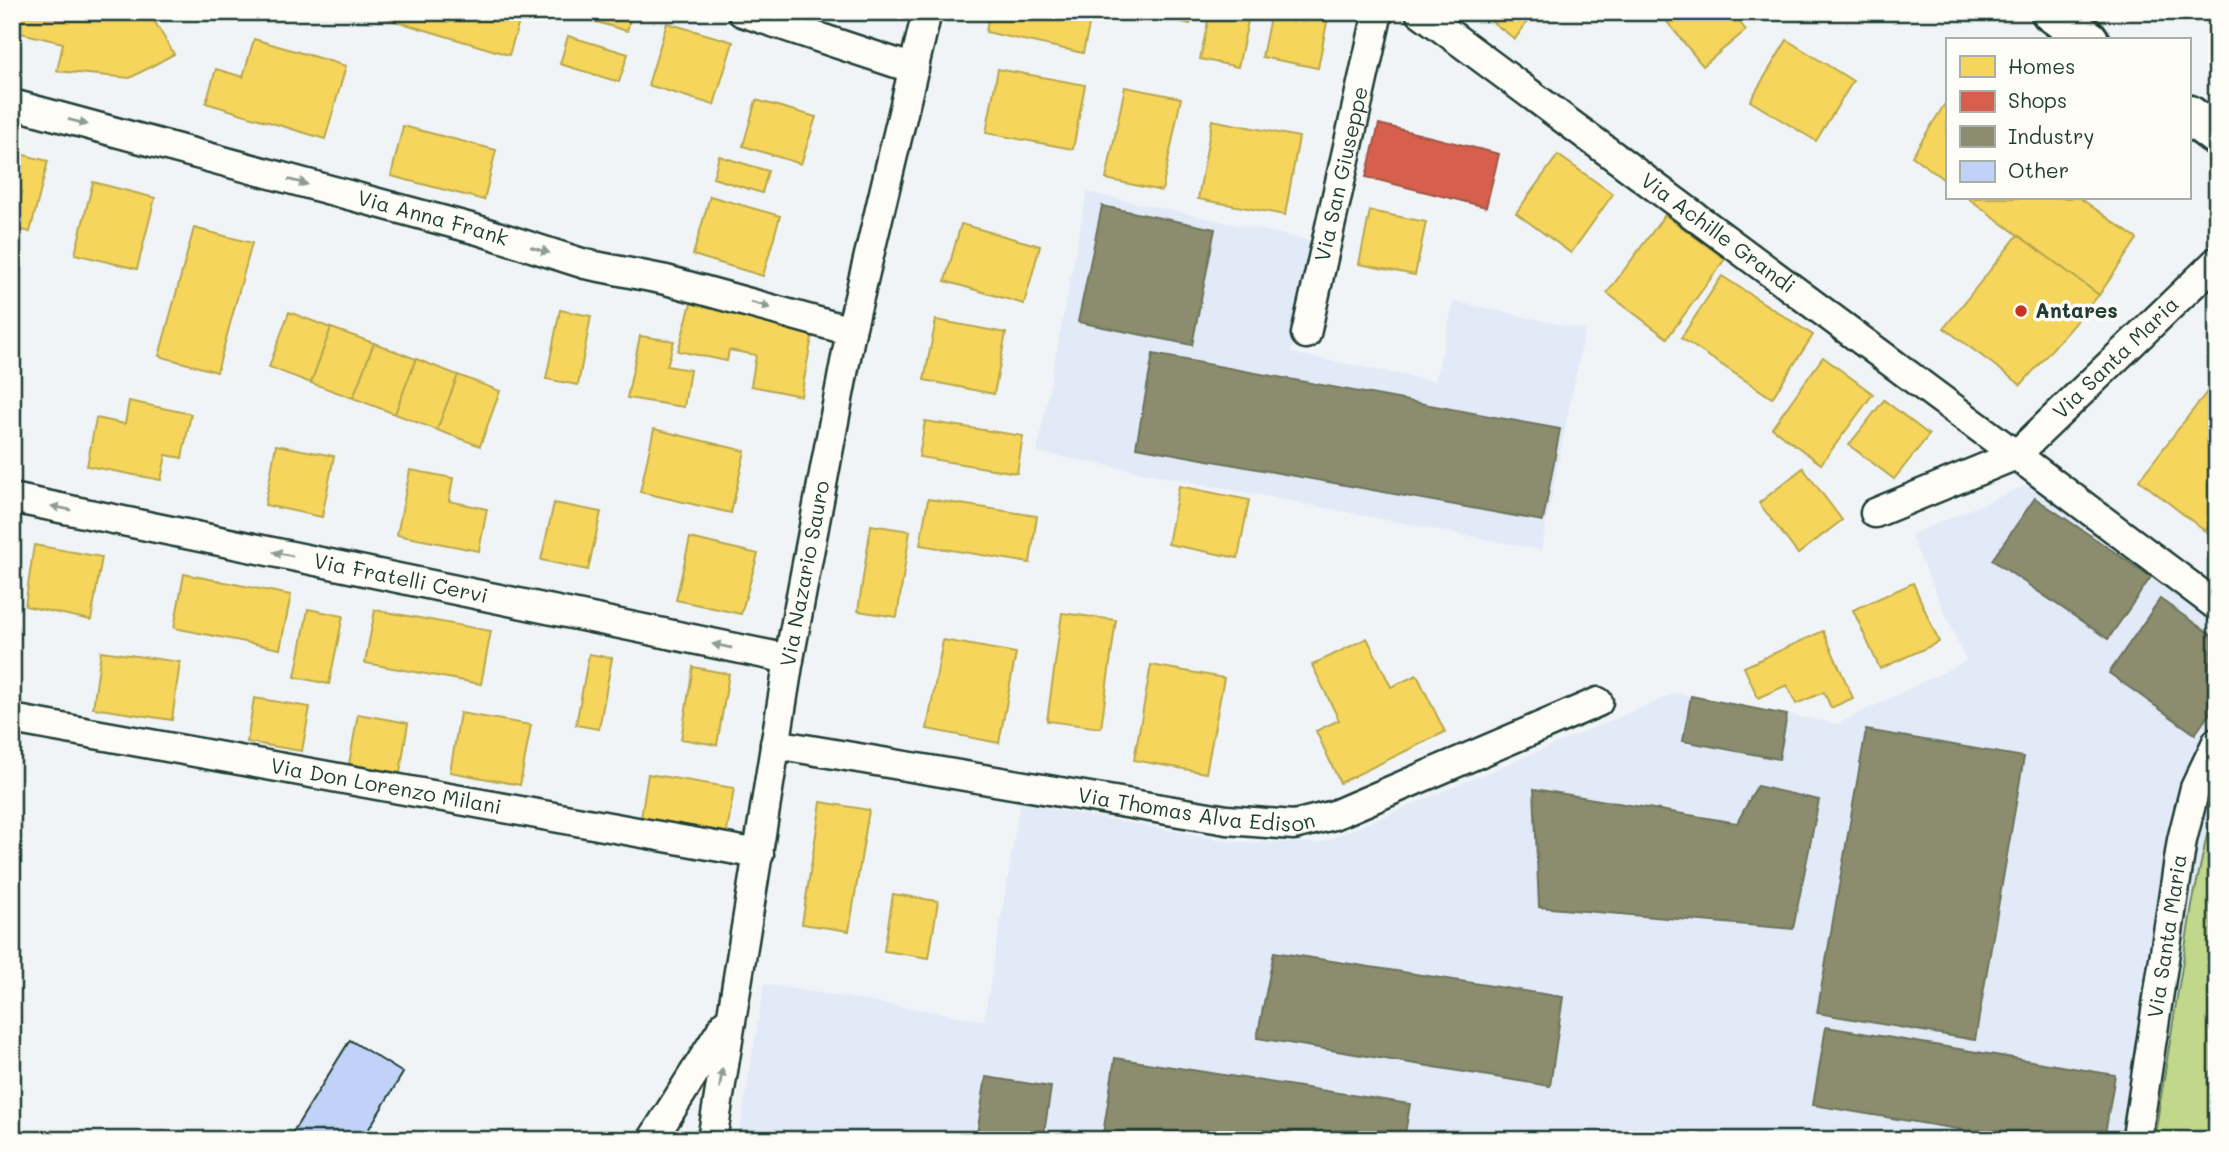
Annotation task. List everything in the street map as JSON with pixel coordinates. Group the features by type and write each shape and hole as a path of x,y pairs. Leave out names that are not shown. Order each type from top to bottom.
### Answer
{"main road":[{"path":"2051,12 2086,38"},
{"path":"2190,116 2217,136"}],"street":[{"path":"742,12 914,69"},
{"name":"Via Nazario Sauro","path":"712,1140 789,659 851,331 927,12"},
{"name":"Via San Giuseppe","path":"1306,334 1378,12"},
{"name":"Via Achille Grandi","path":"1420,12 2016,455"},
{"name":"Via Anna Frank","path":"12,104 478,230 586,264 666,280 851,331"},
{"name":"Via Santa Maria","path":"1875,513 2016,455 2217,261"},
{"path":"2016,455 2217,606"},
{"name":"Via Fratelli Cervi","path":"12,498 789,659"},
{"name":"Via Thomas Alva Edison","path":"775,744 1227,820 1294,825 1346,810 1598,702"},
{"name":"Via Don Lorenzo Milani","path":"12,719 759,854"},
{"name":"Via Santa Maria","path":"2137,1137 2182,840 2195,788 2217,742"},
{"path":"652,1140 730,1016"}],"shaded area":[{"path":"1087,192 1317,242 1291,353 1435,381 1454,301 1585,330 1541,550 1037,452"},
{"path":"2057,472 2217,593 2217,789 2192,905 2154,1140 738,1140 764,984 984,1020 1020,803 1235,842 1320,843 1676,693 1837,724 1966,661 1910,535"}],"green space":[{"path":"2217,789 2217,1140 2154,1140 2192,905"}],"building: Homes":[{"path":"12,12 149,12 174,54 130,78 57,71 63,43 12,31"},
{"path":"365,12 522,12 509,55"},
{"path":"574,12 632,12 627,31 573,15"},
{"path":"989,12 1092,12 1083,53 986,32"},
{"path":"1142,12 1192,12 1190,24"},
{"path":"1210,12 1250,12 1238,67 1200,59"},
{"path":"1271,12 1329,12 1318,68 1262,57"},
{"path":"1479,12 1534,12 1515,39"},
{"path":"1659,12 1731,12 1746,30 1703,66"},
{"path":"667,23 733,42 714,105 648,85"},
{"path":"568,36 628,54 619,82 560,64"},
{"path":"254,39 346,66 325,139 206,103 216,69 243,77"},
{"path":"1787,40 1853,81 1816,141 1750,101"},
{"path":"998,69 1085,85 1073,149 986,133"},
{"path":"1125,87 1181,98 1162,191 1106,179"},
{"path":"756,100 816,117 801,164 743,146"},
{"path":"1946,102 1946,181 1912,156"},
{"path":"1212,120 1299,137 1285,215 1198,199"},
{"path":"403,126 496,150 484,200 391,176"},
{"path":"12,152 48,161 30,232 12,227"},
{"path":"1558,155 1613,194 1571,253 1516,213"},
{"path":"719,156 768,171 762,193 713,178"},
{"path":"93,182 155,198 137,269 75,254"},
{"path":"710,196 780,216 763,276 693,255"},
{"path":"1971,200 2083,200 2137,239 2099,295"},
{"path":"1370,211 1426,222 1415,275 1359,264"},
{"path":"1665,215 1725,259 1667,338 1607,293"},
{"path":"961,224 1040,246 1024,304 945,281"},
{"path":"194,228 252,243 217,372 159,356"},
{"name":"Antares","path":"2018,235 2099,295 2021,385 1944,328"},
{"path":"1722,276 1813,335 1772,398 1681,338"},
{"path":"693,296 814,326 801,396 751,386 756,355 729,350 727,361 678,351"},
{"path":"560,310 591,316 578,385 546,379"},
{"path":"289,312 331,328 311,383 269,367"},
{"path":"936,320 1006,333 994,394 924,380"},
{"path":"331,328 374,343 353,398 311,383"},
{"path":"640,336 674,341 667,366 690,370 684,407 627,398"},
{"path":"374,343 416,359 395,414 353,398"},
{"path":"1823,357 1873,394 1821,464 1772,428"},
{"path":"416,359 458,375 437,430 395,414"},
{"path":"458,375 500,391 480,446 437,430"},
{"path":"2217,379 2217,516 2205,531 2139,480"},
{"path":"1884,400 1929,435 1894,479 1849,445"},
{"path":"129,401 191,414 182,458 166,455 161,480 87,466 96,418 125,424"},
{"path":"925,421 1023,436 1017,473 919,457"},
{"path":"654,429 745,451 731,513 640,492"},
{"path":"276,445 334,456 322,517 265,505"},
{"path":"1803,468 1842,520 1798,554 1759,503"},
{"path":"410,470 453,478 449,501 487,509 479,551 397,535"},
{"path":"1179,486 1249,500 1238,558 1168,544"},
{"path":"928,499 1037,516 1030,563 920,545"},
{"path":"554,503 601,512 588,570 541,560"},
{"path":"871,525 910,531 897,617 858,611"},
{"path":"690,538 758,554 741,614 676,600"},
{"path":"34,545 102,557 91,620 25,606"},
{"path":"184,574 291,595 280,649 174,628"},
{"path":"1913,583 1939,642 1880,669 1853,610"},
{"path":"308,609 343,616 329,684 295,677"},
{"path":"375,610 491,631 481,684 365,663"},
{"path":"1062,613 1116,620 1101,728 1047,721"},
{"path":"1823,631 1853,698 1831,708 1824,692 1796,704 1787,685 1758,698 1744,667"},
{"path":"1367,638 1391,687 1417,675 1445,732 1340,783 1316,731 1339,720 1312,665"},
{"path":"943,640 1016,653 999,743 927,729"},
{"path":"101,651 180,662 172,720 93,708"},
{"path":"589,654 612,658 599,729 576,725"},
{"path":"1151,665 1224,678 1206,773 1134,760"},
{"path":"693,667 729,674 717,745 681,739"},
{"path":"254,698 310,707 302,751 247,742"},
{"path":"460,713 531,725 520,785 450,772"},
{"path":"358,714 408,723 400,773 349,764"},
{"path":"648,774 734,788 727,832 641,818"},
{"path":"821,802 869,810 849,931 802,924"},
{"path":"893,894 938,901 929,958 884,951"}],"building: Shops":[{"path":"1379,124 1499,154 1486,207 1366,177"}],"building: Industry":[{"path":"1102,206 1215,229 1192,345 1078,322"},
{"path":"1153,354 1560,429 1543,521 1136,447"},
{"path":"2035,498 2151,577 2108,639 1992,560"},
{"path":"2160,599 2217,639 2217,703 2195,734 2109,673"},
{"path":"1691,696 1787,715 1779,759 1683,741"},
{"path":"1866,730 2024,757 1975,1040 1817,1013"},
{"path":"1757,786 1819,800 1793,929 1539,907 1534,789 1737,823"},
{"path":"1274,952 1563,997 1550,1086 1257,1038"},
{"path":"1826,1027 2115,1075 2104,1140 2023,1140 1813,1105"},
{"path":"1115,1058 1410,1104 1404,1140 1102,1140"},
{"path":"986,1077 1051,1087 1043,1140 976,1140"}],"building: Other":[{"path":"350,1040 403,1073 362,1140 288,1140"}],"place":[{"name":"Antares","path":"2021,311"}]}
